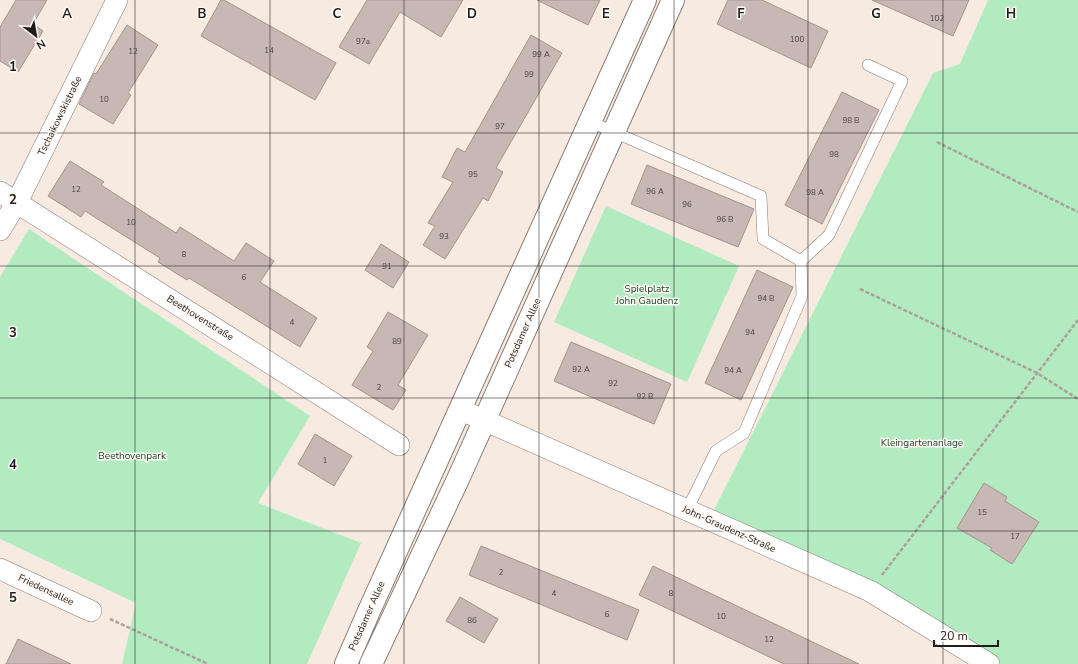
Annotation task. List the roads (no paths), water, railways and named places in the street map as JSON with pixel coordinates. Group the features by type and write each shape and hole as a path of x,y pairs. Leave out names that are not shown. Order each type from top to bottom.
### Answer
{"street":[{"name":"Tschaikowskistraße","path":"0,230 8,197 117,0"},
{"name":"Potsdamer Allee","path":"346,664 646,0"},
{"name":"Potsdamer Allee","path":"371,664 484,420 673,0"},
{"name":"Beethovenstraße","path":"8,197 400,445"},
{"name":"John-Graudenz-Straße","path":"461,410 870,591 989,664"},
{"name":"Friedensallee","path":"0,569 91,611"}],"lane":[{"path":"687,510 716,451 744,433 802,296 801,261 829,236 902,81 868,65"},
{"path":"591,122 761,196 763,239 801,261"}],"park label":[{"name":"Spielplatz John Gaudenz","path":"647,294"},
{"name":"Kleingartenanlage","path":"922,443"},
{"name":"Beethovenpark","path":"132,456"}]}
